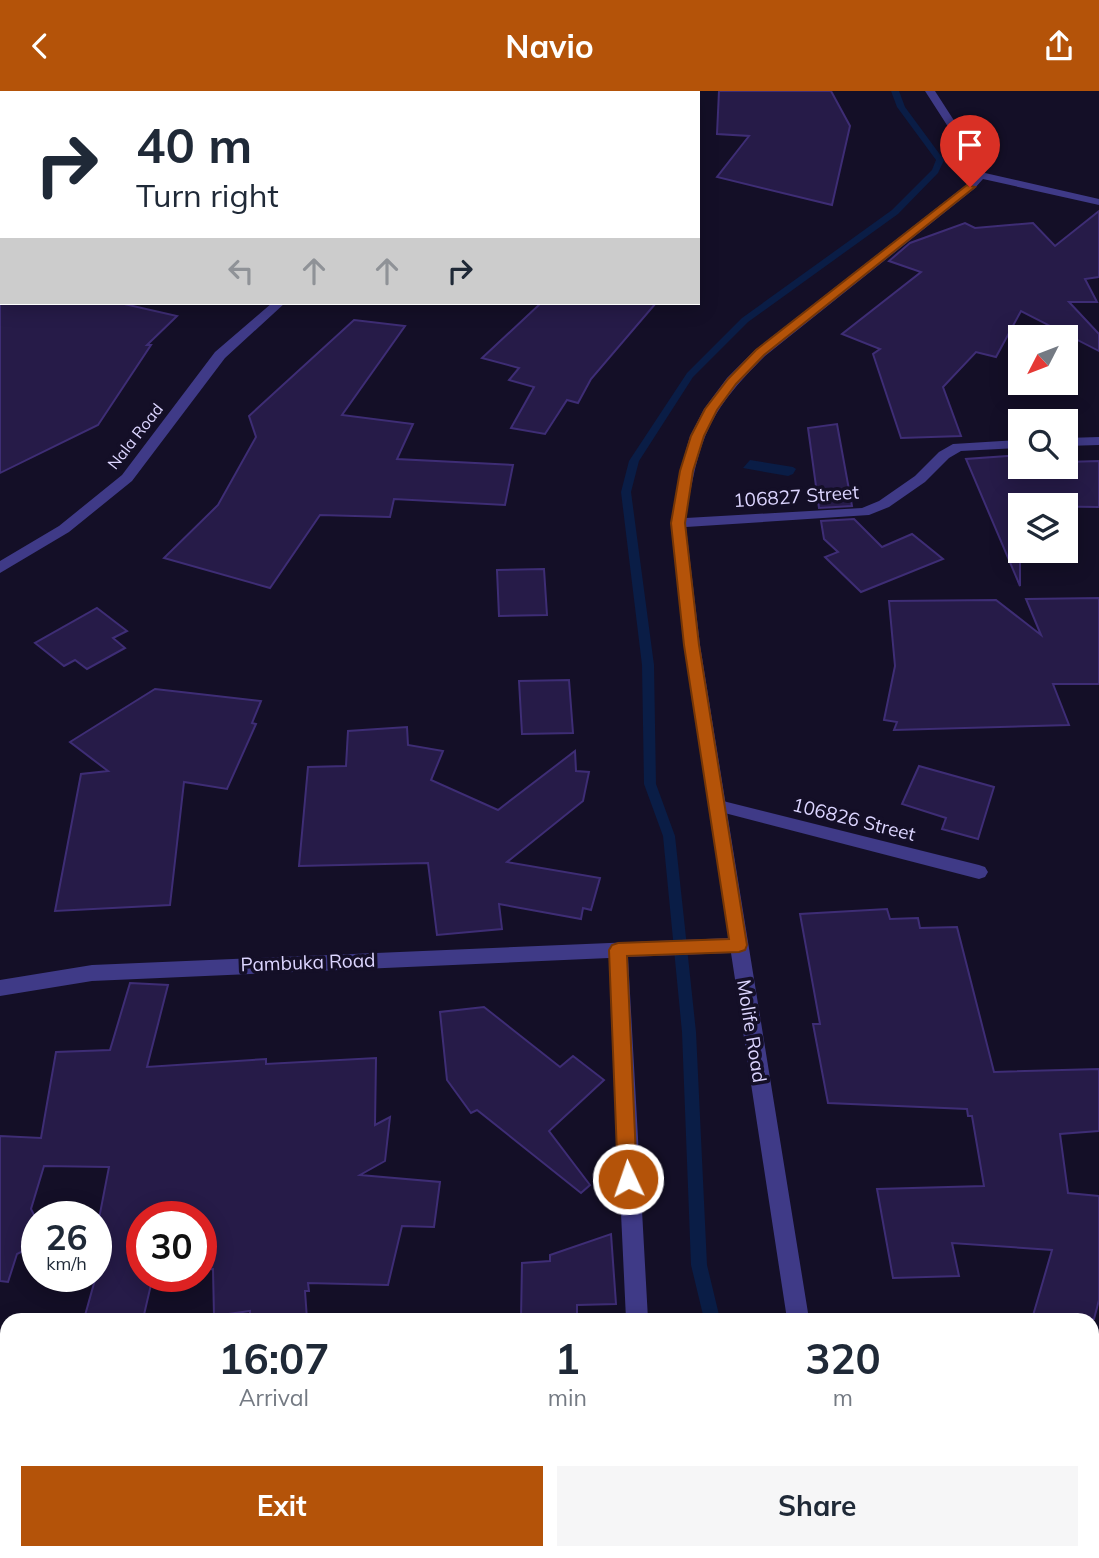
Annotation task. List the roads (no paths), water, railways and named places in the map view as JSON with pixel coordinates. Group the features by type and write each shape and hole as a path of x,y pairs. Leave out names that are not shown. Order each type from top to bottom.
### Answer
{"street":[{"path":"930,91 977,164 980,175 1099,202"},
{"name":"Molife Road","path":"797,1313 730,946 719,806 692,645 678,523 687,471 697,436 711,409 732,381 778,338 970,187 980,175"},
{"name":"Nala Road","path":"0,568 64,529 127,478 220,355 277,305"},
{"path":"1078,442 1099,441"},
{"name":"106827 Street","path":"678,523 864,512 884,505 920,479 944,455 958,447 1008,445"},
{"name":"106826 Street","path":"719,806 979,872"},
{"name":"Pambuka Road","path":"0,988 119,971 730,946"},
{"path":"618,950 637,1313"}],"water":[{"path":"750,460 796,469 788,476 743,468"}],"waterway":[{"path":"711,1313 699,1265 689,1032 678,919 669,836 650,784 648,665 626,492 634,461 690,375 745,320 895,212 935,171 940,160 901,107 895,91"}]}
